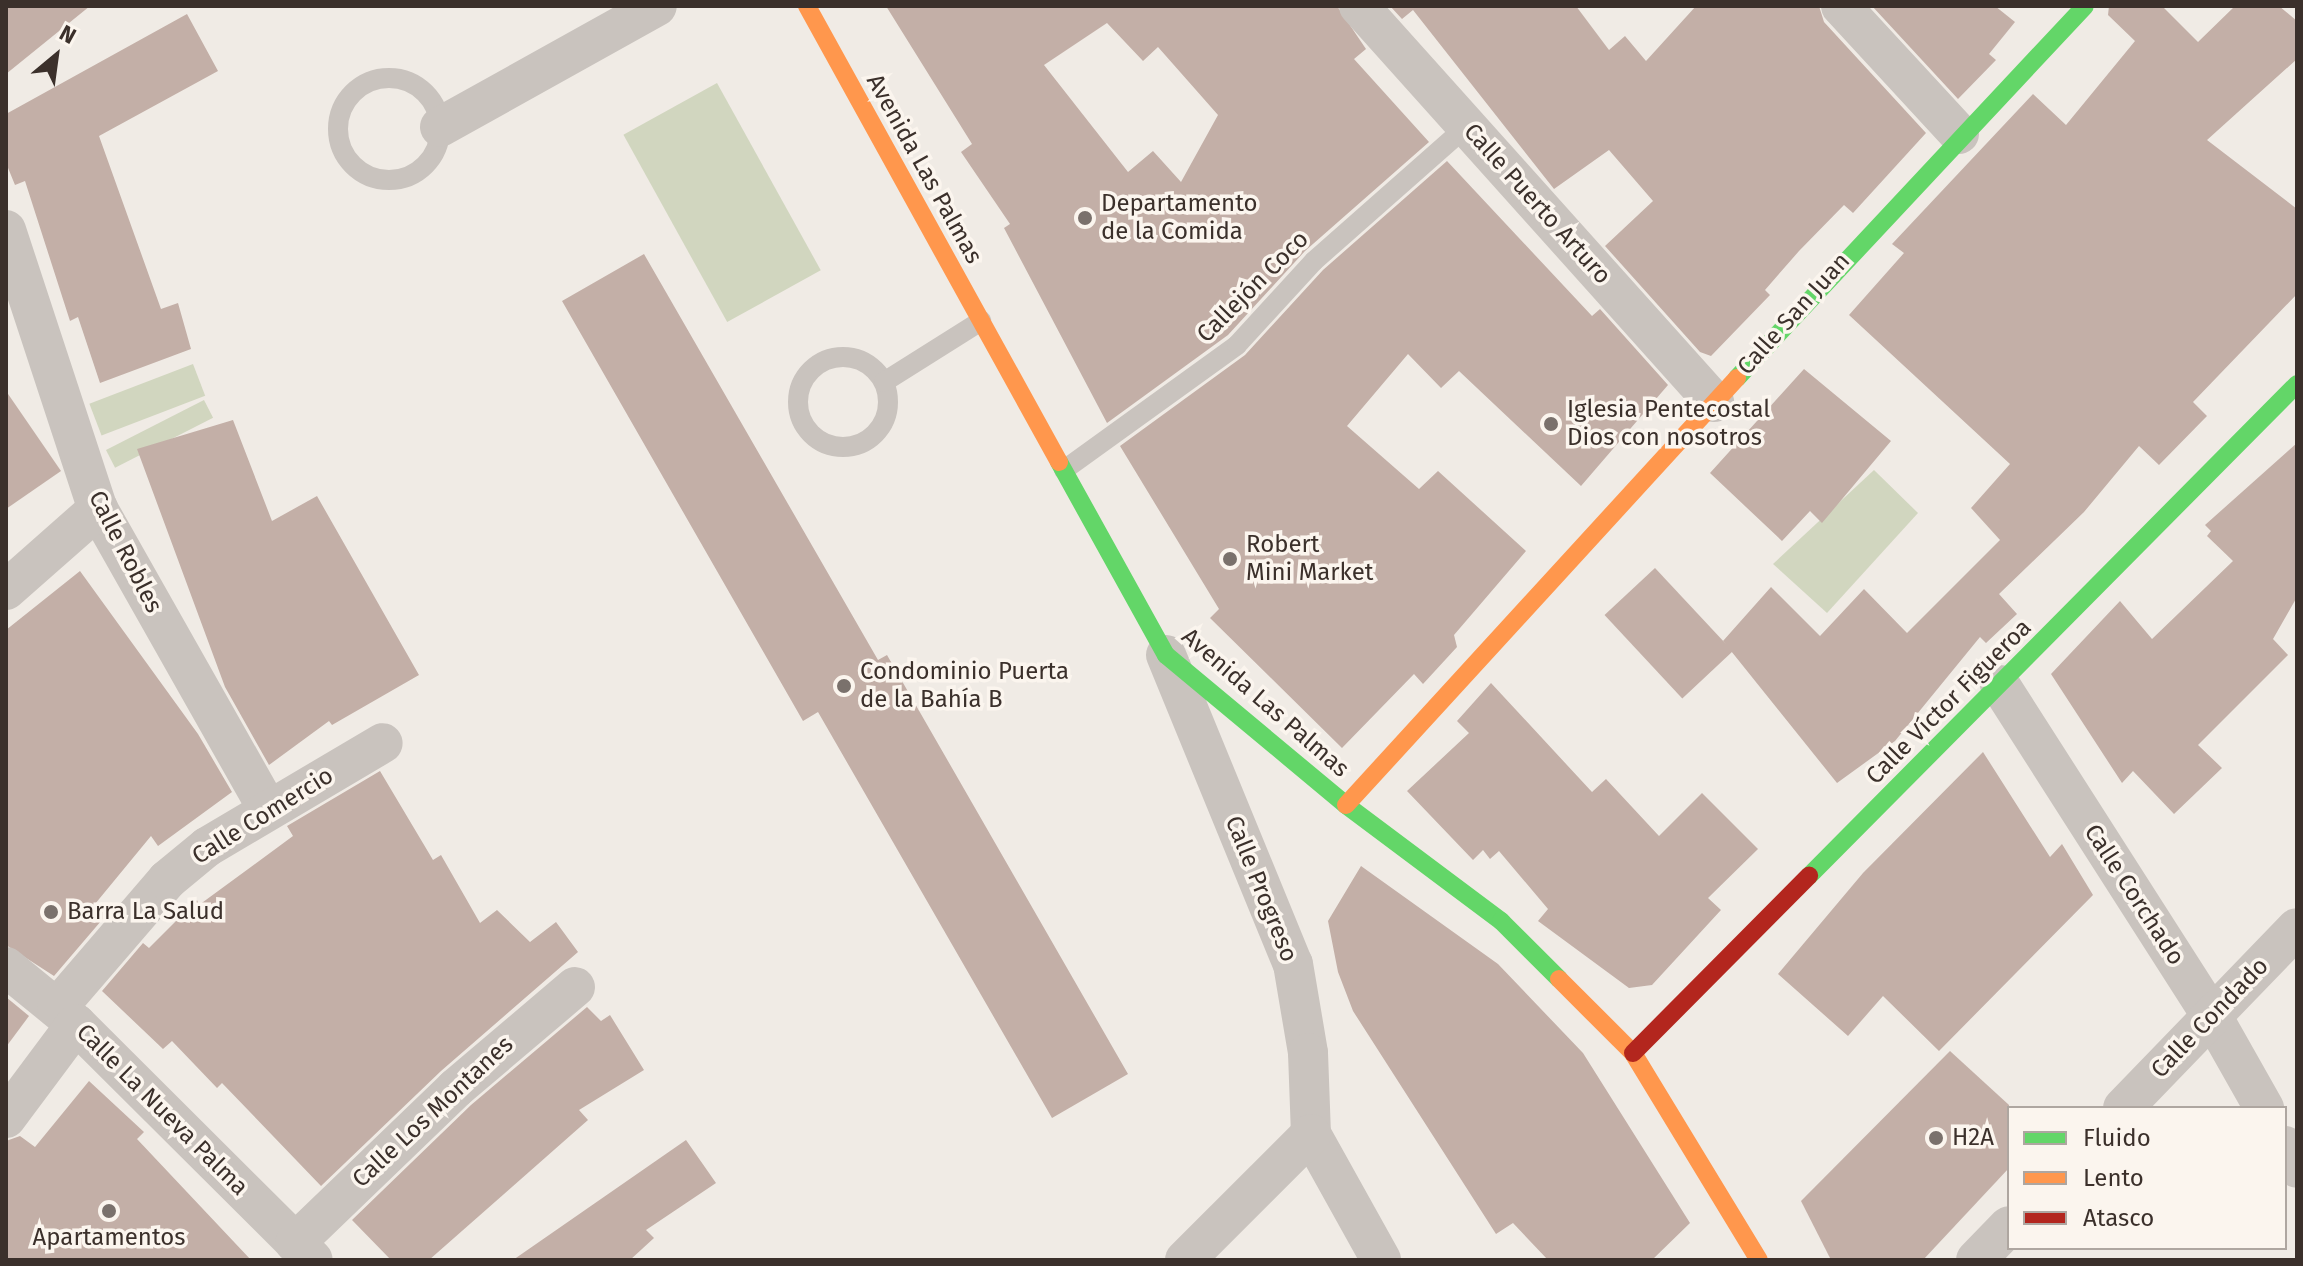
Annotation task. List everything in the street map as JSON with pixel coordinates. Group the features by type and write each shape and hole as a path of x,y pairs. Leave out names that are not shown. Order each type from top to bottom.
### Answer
{"street":[{"path":"440,127 657,6"},
{"name":"Avenida Las Palmas","path":"807,6 1166,655 1346,805 1501,921 1633,1053 1759,1260"},
{"name":"Calle Puerto Arturo","path":"1359,6 1714,402"},
{"path":"1841,6 1959,134"},
{"name":"Calle San Juan","path":"1346,805 1959,134 2085,6"},
{"name":"Calle Robles","path":"6,230 98,509 268,810"},
{"name":"Calle Víctor Figueroa","path":"1633,1053 2297,384"},
{"path":"6,590 98,509"},
{"name":"Calle Progreso","path":"1166,655 1293,964 1308,1053 1311,1134 1381,1260"},
{"name":"Calle Corchado","path":"2000,685 2212,1016 2263,1106"},
{"name":"Calle Comercio","path":"6,1118 67,1016 167,880 268,810 383,743"},
{"name":"Calle Condado","path":"2125,1106 2297,928"},
{"name":"Calle La Nueva Palma","path":"6,967 67,1016 304,1251"},
{"name":"Calle Los Montanes","path":"304,1251 456,1088 575,987"},
{"path":"1185,1260 1311,1134"},
{"path":"2287,1150 2297,1168"},
{"path":"1976,1260 2007,1228"}],"lane":[{"path":"381,78 419,88 433,103 440,127 431,159 398,180 359,171 338,137 347,98 381,78"},
{"name":"Callejón Coco","path":"1064,470 1237,345 1314,261 1467,126"},
{"path":"884,382 981,321"},
{"path":"857,359 884,382 886,417 864,443 829,446 802,423 800,388 822,362 857,359"}],"green space":[{"path":"717,83 821,270 727,322 623,135"},
{"path":"193,364 205,396 102,436 89,404"},
{"path":"204,400 213,418 115,468 106,450"},
{"path":"1874,470 1918,513 1827,613 1773,564"}],"building":[{"path":"6,6 90,6 6,74"},
{"path":"886,6 1337,6 1366,49 1354,59 1429,142 1305,251 1228,335 1107,423 1004,228 1010,224 961,152 972,144","holes":["1107,23 1143,61 1158,47 1218,115 1181,182 1153,151 1128,172 1044,65"]},
{"path":"1390,6 1576,6 1609,50 1625,36 1646,61 1696,6 1819,6 1824,22 1926,133 1853,213 1844,205 1799,251 1765,290 1770,295 1711,356 1700,352 1605,246 1653,201 1609,150 1554,189 1413,10 1402,19"},
{"path":"1872,6 1995,6 2015,22 1989,54 1996,60 1958,99"},
{"path":"2109,6 2162,6 2198,42 2235,6 2279,6 2297,21 2297,59 2207,140 2297,209 2297,294 2193,402 2207,416 2159,465 2139,446 2084,512 1999,594 2017,614 1986,643 1980,637 1895,741 1837,783 1723,641 1771,587 1820,636 1864,589 1907,633 2000,540 1971,508 2010,464 1849,315 1904,253 1892,244 2033,94 2066,125 2135,41 2108,15"},
{"path":"187,14 218,71 99,136 161,309 178,303 191,349 100,383 78,317 70,321 25,181 15,185 6,163 6,114"},
{"path":"1447,161 1592,316 1600,309 1668,385 1581,486 1459,371 1441,388 1408,354 1347,426 1419,489 1438,471 1526,551 1454,635 1457,647 1423,684 1414,674 1342,748 1210,618 1219,609 1120,446 1245,355 1323,270"},
{"name":"Condominio Puerta de la Bahía B","path":"644,254 878,660 887,655 1128,1074 1052,1118 818,712 803,721 562,301"},
{"path":"1804,369 1891,441 1822,523 1810,511 1782,541 1710,473"},
{"path":"6,391 61,471 6,509"},
{"path":"233,420 272,521 317,496 419,675 332,725 329,721 269,765 225,687 137,449"},
{"path":"2297,443 2297,597 2273,639 2288,655 2198,745 2222,768 2174,814 2133,771 2122,783 2051,674 2120,601 2152,639 2233,561 2207,536 2211,531 2205,525"},
{"path":"1655,568 1733,651 1682,698 1605,615"},
{"path":"80,571 198,734 232,792 158,846 151,836 95,904 107,914 54,976 6,945 6,630"},
{"path":"1491,683 1592,792 1606,779 1659,836 1702,793 1758,849 1708,898 1721,910 1652,985 1629,988 1538,921 1548,909 1499,851 1490,859 1483,850 1473,860 1407,791 1469,733 1457,721"},
{"path":"1983,752 2050,857 2062,844 2093,895 1939,1051 1883,996 1848,1036 1778,974 1863,873"},
{"path":"380,771 433,860 441,855 480,923 497,910 530,942 556,922 578,952 441,1071 321,1186 222,1083 217,1088 172,1041 163,1049 102,991 143,943 149,948 197,900 199,905 293,836 287,826"},
{"path":"1361,866 1498,964 1583,1053 1690,1223 1652,1260 1548,1260 1513,1223 1496,1234 1353,1011 1338,972 1328,921"},
{"path":"6,997 29,1016 6,1047"},
{"path":"587,1007 601,1021 610,1015 644,1070 579,1110 588,1120 429,1260 391,1260 352,1220 471,1105"},
{"name":"H2A","path":"1950,1051 2009,1105 2007,1170 1923,1260 1831,1260 1801,1201"},
{"path":"89,1081 144,1132 137,1139 251,1260 6,1260 6,1141 20,1136 35,1147"},
{"path":"686,1140 716,1183 646,1230 654,1238 630,1260 513,1260"}],"traffic: fast":[{"path":"1737,378 2085,6"},
{"path":"1809,876 2297,384"},
{"path":"1059,462 1166,655 1346,805 1501,921 1559,979"}],"traffic: slow":[{"path":"807,6 1059,462"},
{"path":"1346,805 1737,378"},
{"path":"1559,979 1633,1053 1759,1260"}],"traffic: jam":[{"path":"1633,1053 1809,876"}],"place":[{"name":"Departamento de la Comida","path":"1085,218"},
{"name":"Iglesia Pentecostal Dios con nosotros","path":"1551,424"},
{"name":"Robert Mini Market","path":"1230,559"},
{"name":"Condominio Puerta de la Bahía B","path":"844,686"},
{"name":"Barra La Salud","path":"51,912"},
{"name":"H2A","path":"1936,1138"},
{"name":"Apartamentos","path":"109,1211"}]}
